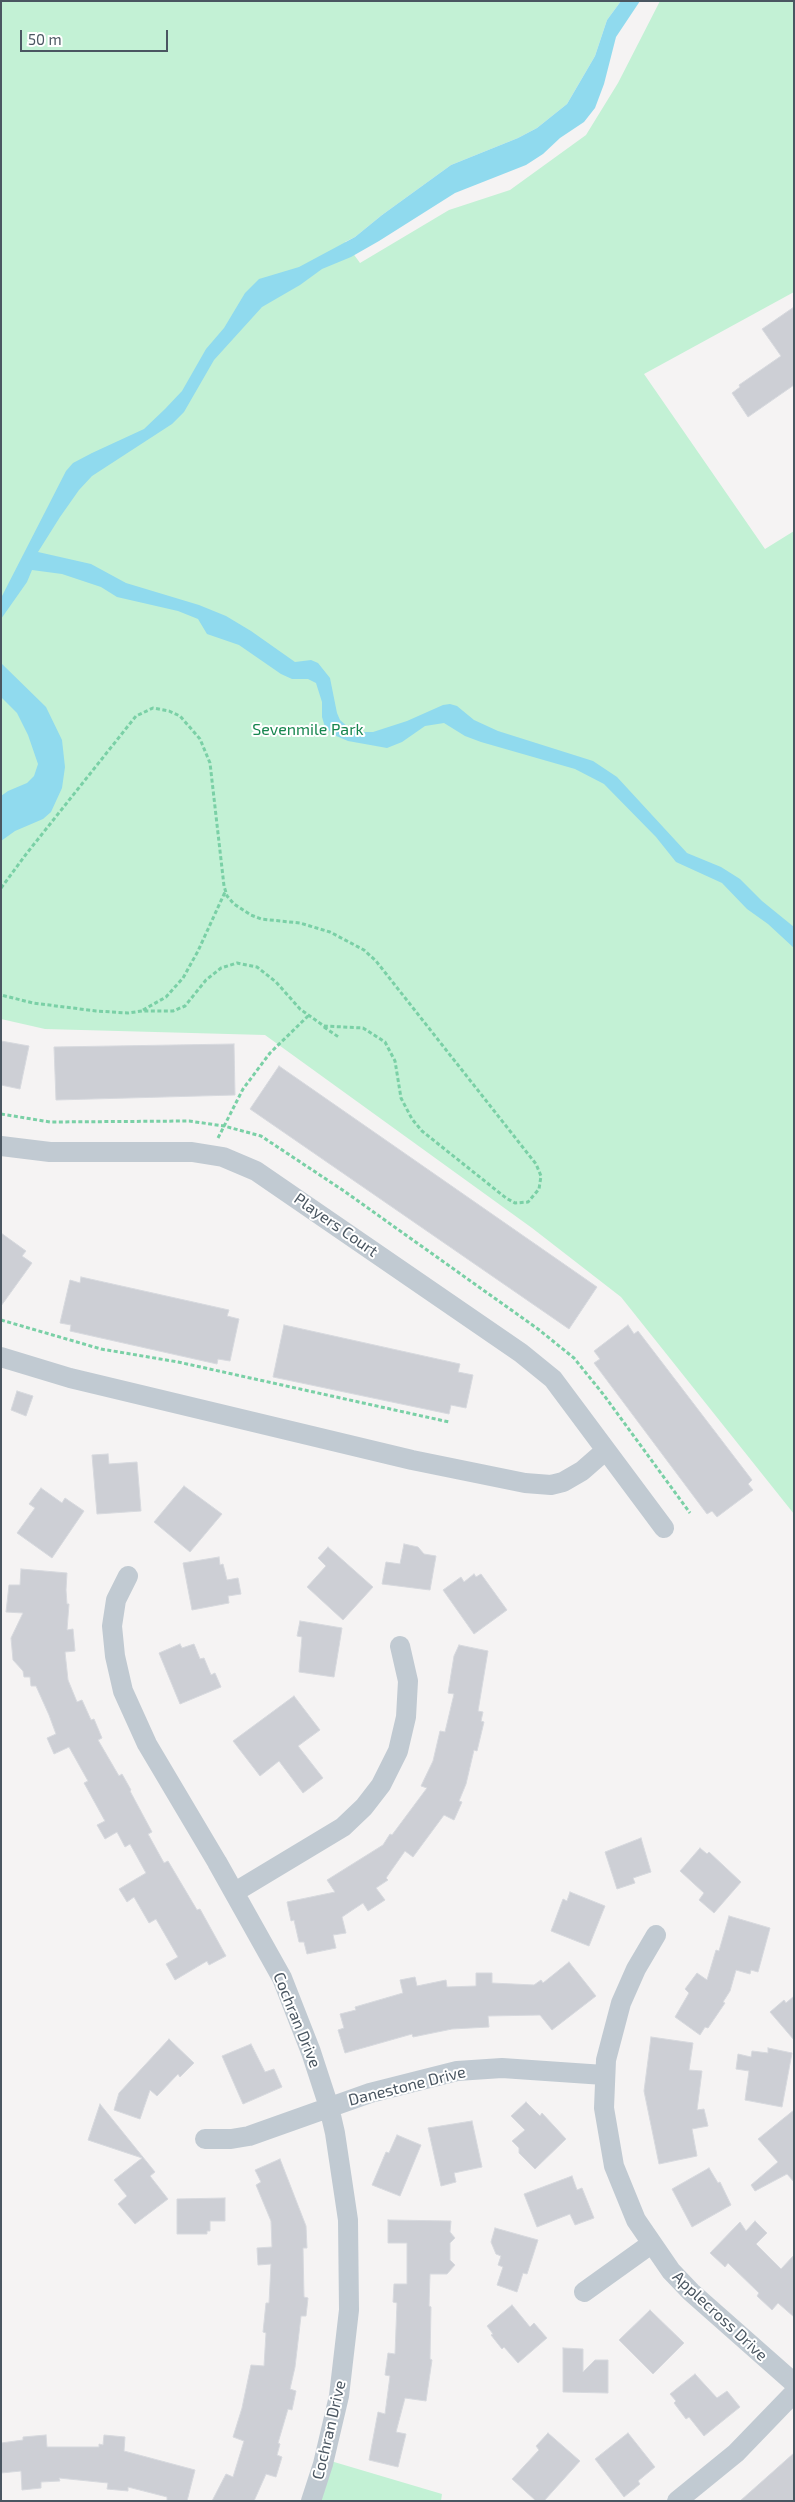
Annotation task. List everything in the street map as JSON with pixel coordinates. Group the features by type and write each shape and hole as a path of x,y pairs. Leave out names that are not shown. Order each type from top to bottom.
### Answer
{"street":[{"name":"Players Court","path":"1,1146 50,1152 192,1152 209,1154 239,1163 277,1184 521,1353 553,1379 664,1528"},
{"path":"1,1357 70,1378 412,1460 525,1484 551,1485 563,1482 582,1471 606,1450"},
{"name":"Cochran Drive","path":"128,1576 116,1600 112,1617 115,1656 123,1691 147,1744 282,1978 297,2012 330,2107 348,2220 349,2310 339,2396 323,2464 311,2501"},
{"path":"234,1892 343,1827 356,1816 377,1790 398,1751 406,1717 408,1682 400,1646"},
{"name":"Applecross Drive","path":"656,1935 640,1959 621,2003 610,2041 604,2075 604,2108 614,2166 636,2220 651,2244 691,2292 794,2382"},
{"name":"Danestone Drive","path":"205,2139 237,2139 249,2136 330,2107 419,2080 473,2069 502,2068 604,2075"},
{"path":"584,2292 651,2244"},
{"path":"677,2501 736,2454 794,2393"}],"path":[{"path":"1,888 27,852 136,716 153,708 169,711 180,716 197,734 205,749 214,791 225,892 234,904 251,915 261,919 300,923 317,928 348,940 376,960 536,1164 542,1180 534,1198 522,1204 510,1201 422,1131 409,1115 400,1098 392,1050 377,1035 357,1026 324,1026"},
{"path":"142,1011 166,997 183,978 225,892"},
{"path":"1,995 34,1003 96,1011 128,1013 173,1011 182,1009 217,970 242,963 264,971 308,1016 340,1038"},
{"path":"209,1154 243,1089 270,1053 308,1016"},
{"path":"1,1320 101,1349 178,1362 449,1422"}],"green space":[{"name":"Sevenmile Park","path":"1,1 621,1 607,20 595,56 567,104 537,128 518,138 451,165 355,237 345,242 360,263 449,210 510,190 586,135 618,83 660,1 794,1 794,292 644,374 765,549 794,531 794,1514 621,1297 532,1228 265,1035 45,1029 1,1019"},
{"path":"324,2459 442,2494 441,2501 311,2501"}],"water":[{"path":"621,1 640,1 616,37 604,84 595,108 584,122 526,165 455,193 379,241 351,257 322,269 300,285 262,307 214,360 184,412 172,424 92,476 79,490 38,552 91,564 126,583 199,605 226,616 295,662 311,660 318,663 330,678 340,720 349,728 360,732 373,732 450,704 457,706 474,720 498,731 593,761 617,777 687,853 721,867 740,879 762,901 794,927 794,948 768,924 747,909 722,883 676,862 656,837 604,784 575,769 481,742 465,736 444,723 425,726 402,742 387,748 348,741 334,735 325,727 322,717 322,702 316,683 308,679 292,679 281,674 239,645 207,634 198,619 178,611 117,597 101,587 62,574 32,570 27,582 1,619 1,598 66,471 73,463 144,429 165,409 182,391 206,349 224,328 245,293 259,279 299,267 355,237 451,165 518,138 537,128 567,104 595,56 607,20"},
{"path":"1,663 46,707 62,740 65,767 62,788 51,812 43,819 15,831 1,841 1,796 27,783 34,776 38,764 28,735 17,713 1,697"}],"building":[{"path":"794,307 794,385 748,417 732,393 740,387 739,385 781,356 762,329"},
{"path":"1,1041 29,1046 20,1089 1,1085"},
{"path":"234,1044 235,1095 56,1100 54,1047"},
{"path":"279,1066 597,1287 569,1329 250,1109"},
{"path":"1,1233 26,1251 22,1256 32,1263 1,1306"},
{"path":"81,1277 229,1310 227,1316 239,1319 230,1361 218,1359 217,1364 70,1331 71,1325 60,1323 70,1280 80,1283"},
{"path":"284,1325 460,1364 458,1372 473,1375 466,1408 451,1405 449,1414 273,1377"},
{"path":"628,1325 634,1334 638,1331 752,1480 748,1484 753,1490 717,1517 712,1511 707,1514 594,1363 600,1359 594,1351"},
{"path":"17,1391 33,1396 26,1416 11,1410"},
{"path":"108,1454 109,1464 137,1462 141,1511 97,1514 92,1455"},
{"path":"184,1486 222,1514 190,1552 154,1522"},
{"path":"41,1488 62,1503 65,1498 84,1511 52,1558 17,1533 35,1508 29,1504"},
{"path":"404,1544 418,1547 424,1554 436,1556 430,1590 382,1584 386,1562 400,1564"},
{"path":"328,1547 373,1587 343,1620 307,1587 326,1566 318,1558"},
{"path":"219,1557 220,1565 223,1564 227,1580 238,1578 241,1594 228,1596 229,1603 192,1610 183,1563"},
{"path":"21,1569 67,1573 66,1590 67,1604 69,1604 67,1630 73,1629 75,1651 65,1652 68,1680 77,1702 82,1700 91,1720 94,1719 102,1738 98,1740 119,1776 122,1774 131,1790 152,1832 148,1834 164,1863 168,1861 197,1910 200,1909 226,1956 209,1965 207,1961 175,1980 166,1964 178,1957 156,1919 149,1923 134,1897 127,1902 119,1889 146,1873 130,1844 125,1847 117,1832 105,1839 97,1825 105,1821 84,1783 88,1781 69,1747 54,1754 47,1738 56,1734 49,1715 36,1686 31,1686 30,1677 24,1677 23,1671 13,1660 11,1638 23,1613 6,1612 9,1585 20,1585"},
{"path":"474,1574 476,1577 481,1574 507,1610 474,1634 443,1590 461,1577 464,1582"},
{"path":"300,1621 342,1628 334,1677 299,1672 302,1637 297,1636"},
{"path":"180,1644 182,1648 194,1644 200,1659 204,1658 211,1675 215,1673 221,1687 180,1704 159,1653"},
{"path":"459,1645 488,1651 478,1711 483,1712 481,1721 484,1722 477,1751 474,1750 466,1784 459,1801 462,1802 454,1820 444,1815 413,1857 405,1851 386,1878 388,1880 376,1888 385,1900 368,1911 363,1903 342,1917 346,1933 333,1935 336,1948 307,1954 304,1942 299,1942 294,1920 291,1921 287,1902 335,1892 327,1880 383,1845 427,1788 421,1786 433,1761 440,1731 445,1732 454,1694 448,1693 454,1656"},
{"path":"294,1696 320,1730 298,1746 323,1778 303,1793 279,1761 260,1776 233,1741"},
{"path":"641,1838 651,1872 633,1878 635,1883 617,1889 605,1852"},
{"path":"700,1848 707,1854 709,1852 741,1882 714,1913 699,1900 704,1893 680,1871"},
{"path":"570,1892 605,1906 589,1946 551,1931 563,1899 567,1901"},
{"path":"729,1916 770,1928 758,1972 751,1970 750,1974 736,1970 730,1991 723,2002 725,2003 708,2028 705,2027 700,2035 675,2017 689,1993 685,1989 697,1973 707,1980 716,1950 719,1951"},
{"path":"569,1962 596,1996 552,2030 540,2015 488,2016 489,2027 452,2029 413,2037 412,2034 345,2053 338,2030 344,2028 340,2014 356,2010 355,2007 403,1993 400,1980 415,1977 417,1986 446,1980 447,1987 476,1986 476,1973 492,1973 492,1983 534,1985 541,1980 543,1983"},
{"path":"794,1996 794,2040 770,2012 784,2000 786,2003"},
{"path":"651,2037 693,2043 689,2070 702,2071 697,2110 704,2109 708,2126 692,2129 697,2156 659,2164 644,2091"},
{"path":"169,2039 194,2063 180,2077 178,2074 157,2096 150,2090 140,2119 114,2110 119,2093"},
{"path":"251,2044 265,2072 274,2069 282,2087 243,2104 222,2056"},
{"path":"768,2048 792,2053 782,2107 745,2100 749,2071 736,2069 738,2054 751,2057 752,2051 768,2053"},
{"path":"526,2102 540,2116 542,2113 566,2139 535,2169 519,2153 519,2148 512,2141 525,2130 511,2116"},
{"path":"100,2104 155,2172 150,2176 168,2199 135,2224 118,2204 127,2196 114,2180 142,2158 88,2140"},
{"path":"794,2110 794,2182 787,2174 755,2191 751,2185 778,2162 758,2139"},
{"path":"472,2121 482,2167 454,2173 456,2182 441,2186 428,2128"},
{"path":"397,2135 421,2145 400,2196 372,2185 386,2152 389,2153"},
{"path":"280,2159 306,2226 307,2248 303,2248 304,2297 308,2298 306,2316 301,2316 295,2367 290,2389 296,2391 292,2410 288,2409 278,2443 280,2444 277,2455 282,2457 276,2477 266,2474 254,2501 212,2501 226,2474 233,2477 244,2441 233,2437 242,2408 251,2365 264,2366 266,2333 263,2332 266,2303 269,2303 271,2264 258,2265 257,2248 272,2247 271,2221 256,2185 261,2182 255,2170"},
{"path":"709,2168 718,2183 720,2182 731,2205 692,2227 672,2189"},
{"path":"572,2176 577,2190 582,2188 594,2218 575,2225 570,2214 537,2227 524,2194"},
{"path":"225,2198 225,2221 210,2221 210,2231 207,2231 207,2234 177,2234 177,2199"},
{"path":"388,2220 451,2221 450,2232 455,2238 450,2243 450,2260 455,2265 447,2274 430,2274 430,2359 432,2360 426,2401 405,2398 396,2432 406,2434 398,2467 369,2460 378,2412 385,2414 390,2376 385,2375 388,2353 395,2354 397,2303 393,2302 394,2284 407,2284 407,2243 388,2243"},
{"path":"755,2221 767,2233 756,2244 781,2269 794,2255 794,2317 778,2303 772,2310 757,2296 759,2293 728,2263 725,2267 710,2253 740,2222 746,2231"},
{"path":"495,2228 538,2240 527,2274 523,2273 517,2292 497,2285 503,2267 498,2265 501,2256 496,2254 491,2242"},
{"path":"512,2305 530,2327 534,2323 547,2338 518,2363 504,2347 502,2349 491,2335 493,2334 487,2326"},
{"path":"650,2310 684,2343 653,2374 619,2340"},
{"path":"563,2348 583,2349 583,2372 595,2360 608,2360 608,2393 563,2392"},
{"path":"695,2374 717,2398 727,2391 740,2407 704,2436 689,2417 686,2419 670,2394"},
{"path":"548,2433 580,2461 544,2501 536,2501 512,2479 539,2450 536,2446"},
{"path":"628,2433 655,2467 638,2481 640,2484 624,2497 595,2459"},
{"path":"46,2435 47,2447 99,2447 99,2444 103,2445 104,2435 125,2437 124,2451 195,2470 187,2501 167,2501 167,2497 128,2487 128,2491 107,2489 108,2483 59,2478 60,2481 41,2482 41,2488 22,2490 21,2471 1,2473 1,2443 23,2440 23,2437"},
{"path":"794,2453 794,2501 740,2501"}]}
